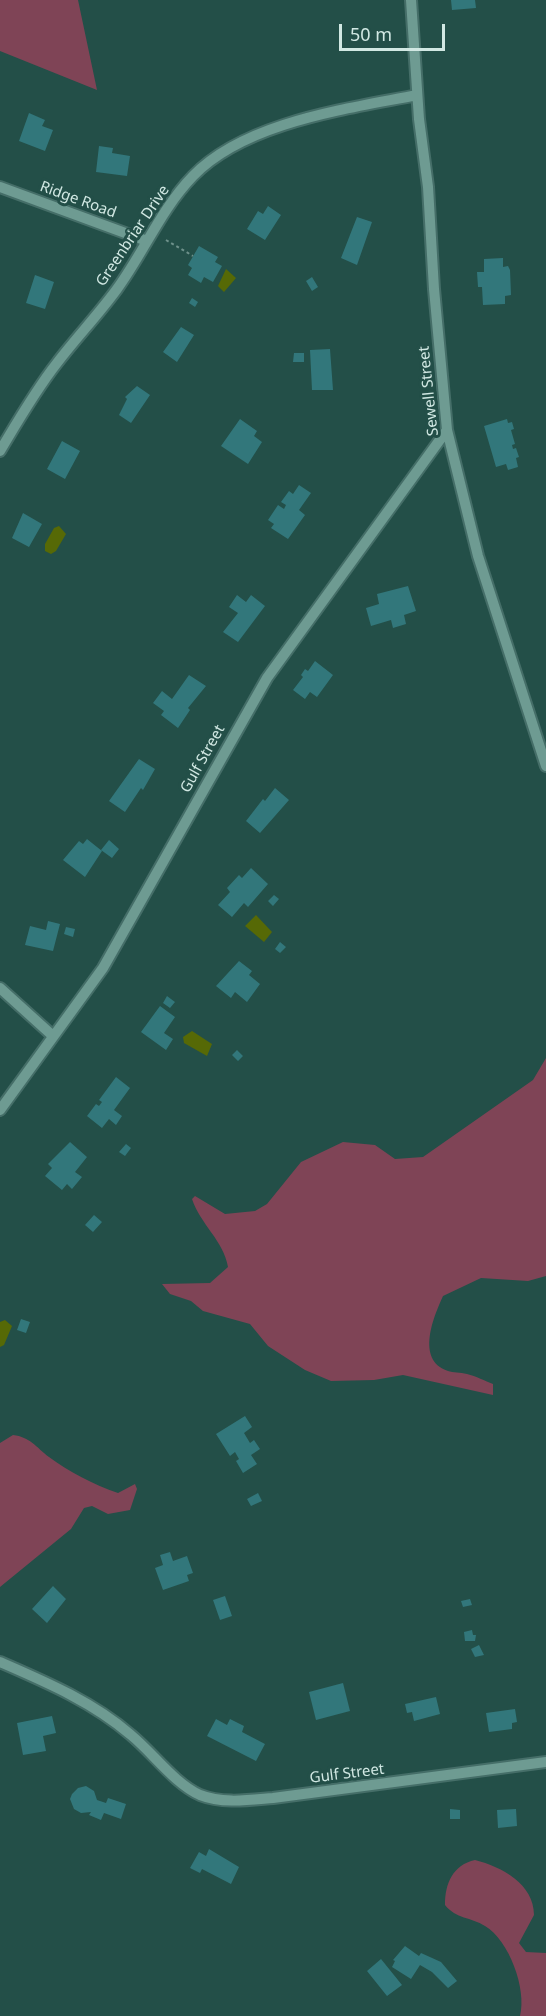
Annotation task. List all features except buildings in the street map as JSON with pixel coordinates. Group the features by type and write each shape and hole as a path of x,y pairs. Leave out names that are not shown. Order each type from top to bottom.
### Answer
{"street":[{"name":"Sewell Street","path":"411,0 417,95 428,187 434,289 447,430 478,556 546,766"},
{"name":"Greenbriar Drive","path":"1,446 29,401 118,287 171,202 193,175 235,145 333,111 417,95"},
{"name":"Ridge Road","path":"0,187 147,241"},
{"name":"Gulf Street","path":"0,1110 103,968 267,678 447,430"},
{"path":"0,988 53,1036"},
{"name":"Gulf Street","path":"0,1662 98,1710 132,1735 199,1794 236,1802 546,1762"}],"path":[{"path":"166,240 193,256"}],"shaded area":[{"path":"0,0 78,0 97,90 0,51"},
{"path":"226,269 236,278 224,292 218,286"},
{"path":"59,526 66,534 56,551 51,554 45,551 45,544 54,528"},
{"path":"256,915 272,932 264,942 245,926"},
{"path":"192,1031 212,1044 207,1056 184,1043 183,1037"},
{"path":"546,1058 546,1276 528,1281 481,1278 443,1296 435,1315 430,1337 432,1357 438,1365 448,1371 464,1373 493,1384 493,1395 403,1375 374,1380 331,1381 305,1370 268,1346 250,1324 203,1311 191,1301 170,1294 162,1284 210,1283 228,1267 222,1249 200,1217 192,1199 195,1196 225,1214 255,1211 267,1204 301,1162 343,1142 375,1145 395,1159 423,1157 533,1080"},
{"path":"5,1320 12,1326 4,1345 0,1347 0,1322"},
{"path":"13,1435 28,1440 64,1467 100,1486 118,1493 135,1484 137,1489 130,1510 108,1514 92,1506 84,1508 71,1529 0,1587 0,1443"},
{"path":"475,1860 506,1872 515,1878 529,1894 534,1915 519,1943 526,1952 546,1953 546,2016 520,2016 521,1993 518,1979 502,1942 485,1926 454,1913 445,1905 447,1889 452,1876 461,1866"}]}
